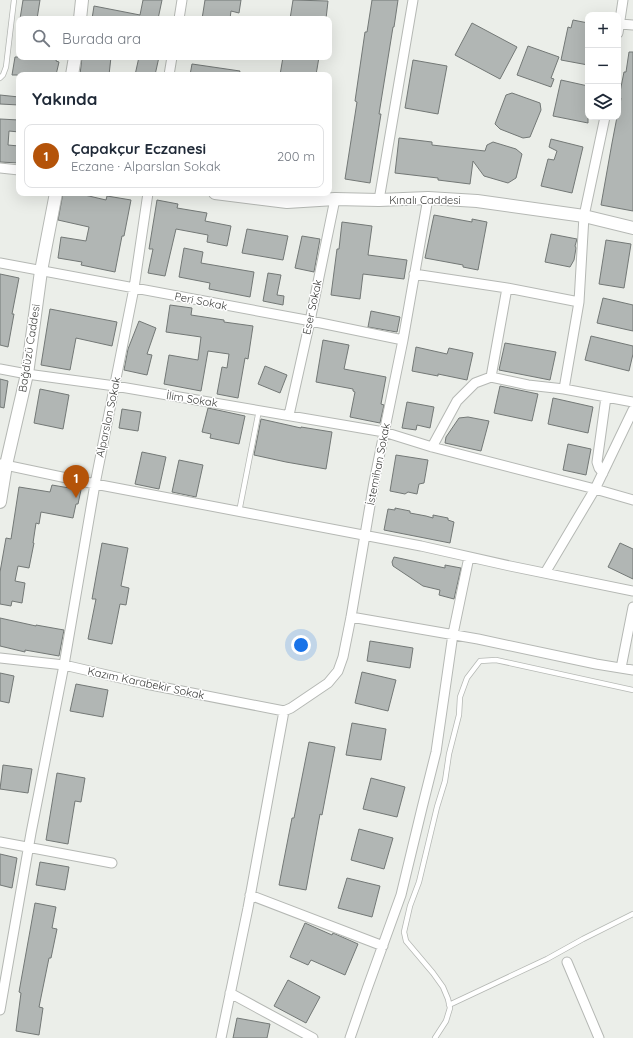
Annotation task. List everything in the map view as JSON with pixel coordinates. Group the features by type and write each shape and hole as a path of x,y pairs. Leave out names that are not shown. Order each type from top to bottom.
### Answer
{"street":[{"path":"80,16 82,0"},
{"path":"179,16 182,0"},
{"path":"379,200 413,0"},
{"path":"621,16 623,0"},
{"path":"621,24 633,25"},
{"path":"72,72 74,60"},
{"path":"170,72 172,60"},
{"path":"564,389 579,302 584,216 604,120"},
{"path":"0,168 16,170"},
{"name":"Bağdüzü Caddesi","path":"0,502 3,465 27,374 41,271 55,196"},
{"name":"Alparslan Sokak","path":"0,1010 28,847 64,665 95,484 134,288 148,196"},
{"name":"Kınalı Caddesi","path":"239,196 287,202 335,199 379,200 428,198 477,201 584,216 633,228"},
{"name":"İstemihan Sokak","path":"287,709 328,683 338,671 343,657 428,198"},
{"name":"Eser Sokak","path":"289,415 335,199"},
{"name":"Peri Sokak","path":"0,263 310,321 402,340"},
{"path":"414,274 506,288 579,302"},
{"path":"491,377 506,288"},
{"name":"İlim Sokak","path":"0,369 115,386 384,432 432,447 633,500"},
{"path":"432,447 457,401 475,383 491,377 528,385 564,389 633,402"},
{"path":"602,473 597,462 606,397"},
{"path":"545,573 595,489 633,410"},
{"path":"3,465 239,512 421,546 633,591"},
{"path":"350,1038 401,895 436,752 452,634 469,557"},
{"path":"621,668 633,607"},
{"path":"351,617 452,634 596,664 633,670"},
{"name":"Kazım Karabekir Sokak","path":"0,658 64,665 146,684 287,709"},
{"path":"221,1038 287,709"},
{"path":"0,842 112,863"},
{"path":"250,895 383,946"},
{"path":"567,962 599,1038"},
{"path":"230,993 313,1038"}],"lane":[{"path":"0,78 6,67 14,0"},
{"path":"239,512 259,410"},
{"path":"435,1038 446,1021 450,1008 448,999 443,987 433,973 406,941 404,932 410,906 419,882 437,807 445,781 459,715 460,697 467,678 480,661 496,660 633,690"},
{"path":"449,1005 547,959 633,914"}],"building":[{"path":"23,0 40,0 37,16 20,16"},
{"path":"143,0 162,0 159,16 92,16 94,6 140,15"},
{"path":"205,0 241,0 239,13 231,11 230,16 202,16"},
{"path":"293,0 328,1 326,16 290,16"},
{"path":"372,0 398,0 379,114 381,114 370,183 345,179 357,102 355,101 365,32 367,32"},
{"path":"573,20 585,22 585,64 561,60 568,27 571,28"},
{"path":"472,23 517,47 500,79 455,55"},
{"path":"528,46 559,57 551,78 554,79 551,87 517,75"},
{"path":"629,52 633,52 633,211 601,205 616,120 621,120 621,87 624,72 626,72"},
{"path":"15,57 16,60 56,60 59,62 57,72 16,72 16,75 12,75"},
{"path":"82,60 111,60 109,72 80,72"},
{"path":"138,60 158,60 156,72 136,72"},
{"path":"282,60 318,60 316,72 280,72"},
{"path":"413,60 447,66 438,114 405,108"},
{"path":"192,64 240,71 240,72 191,72"},
{"path":"561,80 585,85 585,120 588,120 588,123 553,116"},
{"path":"512,93 540,103 541,110 530,137 523,138 500,129 495,124 506,95"},
{"path":"0,95 16,97 16,105 0,104"},
{"path":"0,119 16,120 16,132 9,131 8,145 16,146 16,163 0,162"},
{"path":"399,138 432,142 432,145 485,151 487,145 493,142 516,149 522,154 516,178 508,183 484,176 473,161 470,184 438,180 438,178 395,173"},
{"path":"551,139 583,147 572,193 541,186 548,159 554,160 557,151 549,147"},
{"path":"62,196 89,196 106,200 107,196 131,200 115,272 81,265 82,262 58,258 61,237 86,241 89,227 58,220"},
{"path":"157,200 178,204 177,208 207,213 205,221 231,226 227,246 207,242 208,235 176,229 165,276 148,273 153,249 149,249"},
{"path":"434,215 472,222 472,219 487,222 478,270 463,267 463,265 425,258"},
{"path":"342,222 372,226 368,255 407,260 404,279 363,274 360,299 331,295"},
{"path":"247,229 288,236 283,260 242,253"},
{"path":"551,234 577,239 574,260 570,267 545,262"},
{"path":"302,236 320,239 314,272 295,268"},
{"path":"606,240 631,244 624,288 599,284"},
{"path":"184,248 203,252 201,263 254,272 250,297 209,289 210,283 179,277"},
{"path":"268,273 281,275 277,295 284,296 283,305 263,301"},
{"path":"0,274 19,278 12,314 14,314 8,347 0,345"},
{"path":"603,298 633,305 633,331 597,323"},
{"path":"170,305 192,308 191,315 253,326 248,359 245,358 238,398 217,394 222,367 227,368 229,354 208,351 201,391 164,384 169,355 198,360 201,337 166,332"},
{"path":"50,309 117,322 112,346 76,338 70,370 41,365"},
{"path":"371,311 400,317 397,332 368,327"},
{"path":"139,321 156,328 147,354 152,355 147,375 124,370 128,349"},
{"path":"591,336 633,346 633,354 629,371 585,360"},
{"path":"323,340 349,345 344,369 386,377 381,404 384,405 380,423 350,417 355,392 353,389 316,382"},
{"path":"505,343 556,352 550,380 499,370"},
{"path":"416,347 447,354 449,348 473,353 467,380 438,374 438,376 412,371"},
{"path":"265,366 287,375 280,393 258,384"},
{"path":"0,379 8,381 4,408 0,407"},
{"path":"500,386 538,394 532,421 494,413"},
{"path":"40,389 69,395 63,429 34,423"},
{"path":"553,398 593,407 588,433 548,424"},
{"path":"407,402 434,407 430,428 417,425 416,430 402,428"},
{"path":"208,408 245,416 239,444 210,438 211,434 202,432"},
{"path":"122,409 141,412 138,431 119,428"},
{"path":"468,417 489,421 481,451 445,443 446,437 459,418"},
{"path":"261,419 301,428 332,432 326,469 254,455"},
{"path":"568,444 591,449 586,475 563,470"},
{"path":"142,452 166,457 159,489 135,484"},
{"path":"396,455 428,460 424,483 419,484 417,494 408,492 405,494 390,491"},
{"path":"179,460 203,465 196,497 172,492"},
{"path":"52,485 81,490 73,518 41,512 39,524 36,523 29,568 18,566 15,581 25,583 22,603 12,601 11,606 0,604 0,572 6,538 11,539 19,487 50,492"},
{"path":"395,508 433,518 433,515 448,518 448,520 454,522 450,543 384,530 388,509 395,510"},
{"path":"102,543 128,548 121,586 129,588 126,605 120,604 112,644 88,639 96,599 92,599"},
{"path":"620,543 633,549 633,579 608,567"},
{"path":"394,557 445,568 445,565 461,568 454,599 439,595 440,590 423,586 393,566 392,562"},
{"path":"0,618 36,626 64,630 59,656 25,650 25,652 0,646"},
{"path":"370,641 413,648 410,668 367,661"},
{"path":"362,672 396,680 388,711 355,703"},
{"path":"0,673 14,676 9,703 0,701"},
{"path":"76,684 108,690 103,717 70,711"},
{"path":"352,723 386,729 381,760 346,755"},
{"path":"309,742 335,747 322,815 320,814 306,890 279,885"},
{"path":"3,765 32,769 28,793 0,789"},
{"path":"57,773 85,778 81,802 75,801 68,844 46,840"},
{"path":"371,778 405,787 397,817 363,809"},
{"path":"359,829 393,838 384,869 351,860"},
{"path":"0,854 17,858 12,888 0,885"},
{"path":"40,862 69,867 65,890 36,885"},
{"path":"347,878 380,886 372,917 338,908"},
{"path":"35,903 56,907 52,928 57,929 51,958 49,958 39,1007 43,1008 39,1035 16,1031 21,993 19,992"},
{"path":"305,923 332,935 333,933 358,944 345,975 311,960 308,965 290,957"},
{"path":"288,980 320,997 306,1023 274,1006"},
{"path":"237,1018 270,1024 267,1038 233,1038"}],"place":[{"name":"Çapakçur Eczanesi","path":"76,498"}]}
